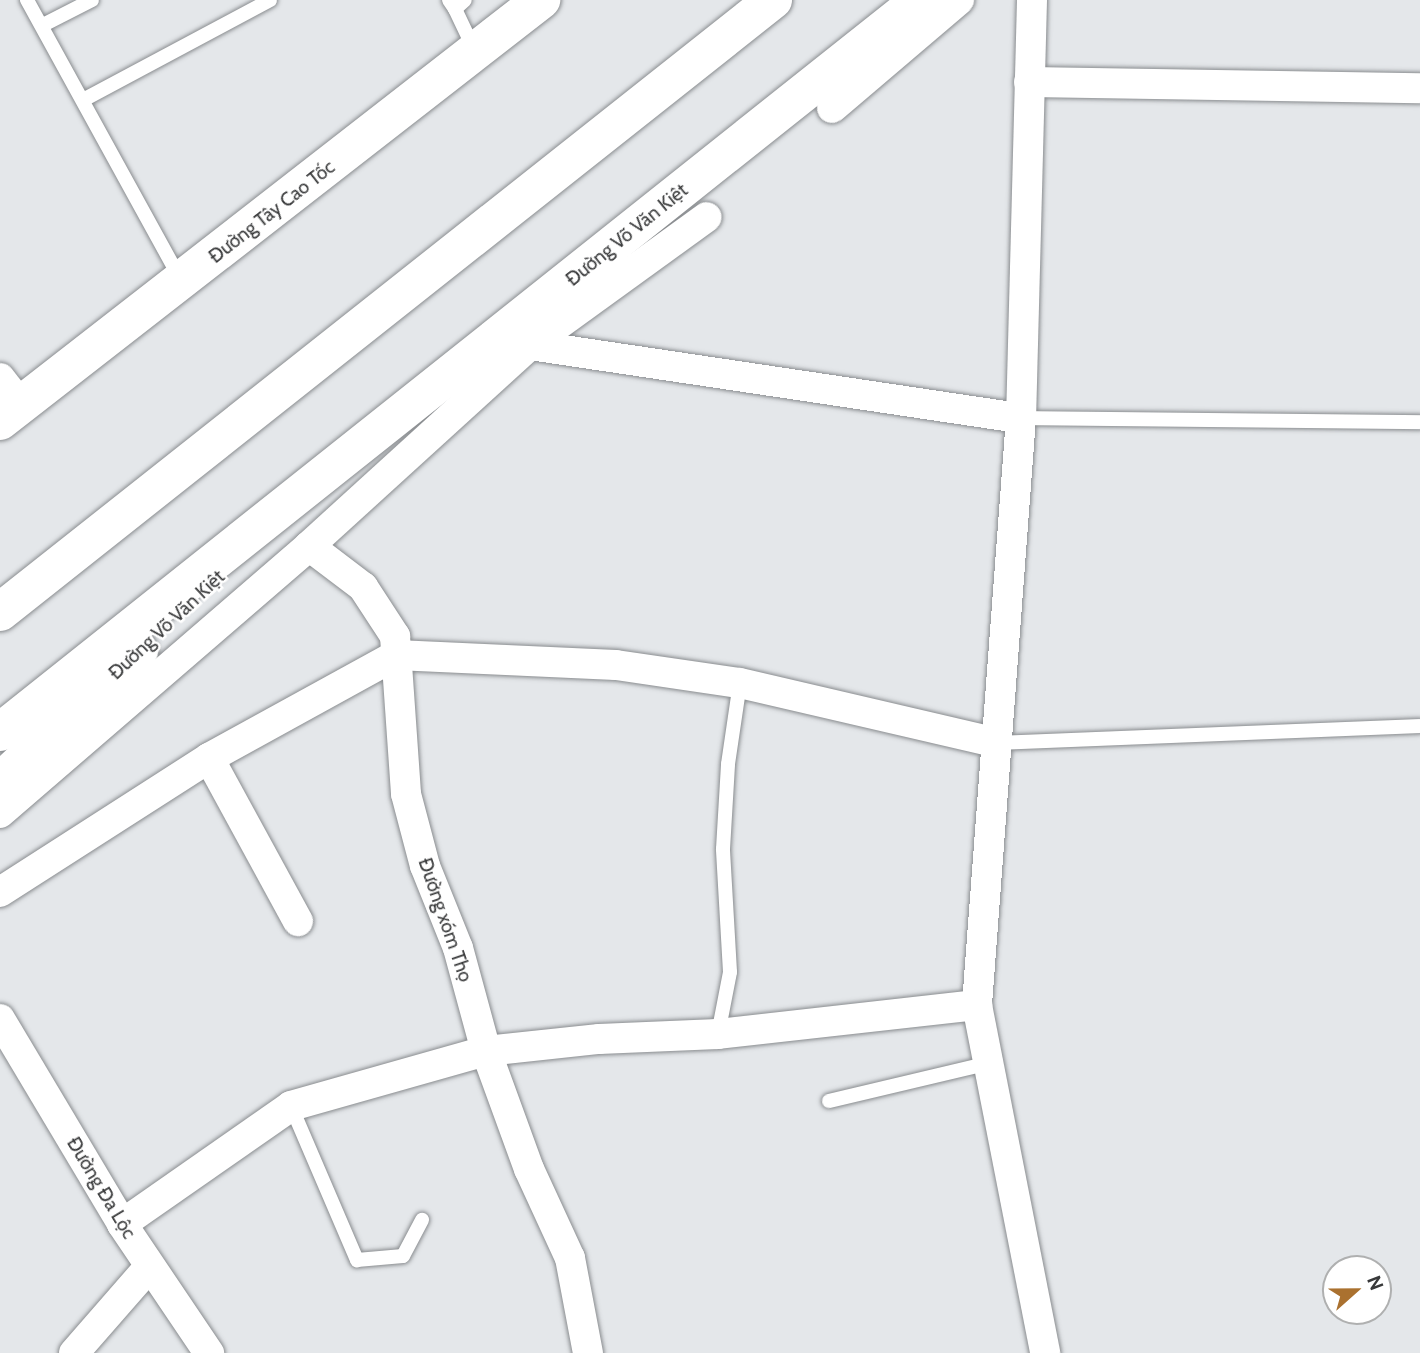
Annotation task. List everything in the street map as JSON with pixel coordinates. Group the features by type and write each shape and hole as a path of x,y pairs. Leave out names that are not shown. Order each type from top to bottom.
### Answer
{"main road":[{"name":"Đường Tây Cao Tốc","path":"7,401 182,282 541,0"},
{"path":"0,612 773,0"},
{"name":"Đường Võ Văn Kiệt","path":"0,732 334,469 920,0"},
{"path":"0,582 280,390"},
{"name":"Đường Võ Văn Kiệt","path":"0,782 334,469"}],"street":[{"path":"832,107 959,0"},
{"path":"1032,0 1021,418 977,1005 1045,1353"},
{"path":"1029,82 1420,88"},
{"path":"0,813 310,546 530,345 707,217"},
{"path":"530,345 1021,418"},
{"name":"Đường xóm Thọ","path":"310,546 363,587 386,616 395,636 406,794 425,866 458,947 486,1051 529,1169 570,1258 588,1353"},
{"path":"0,892 209,758 396,655 616,665 740,683 997,743"},
{"path":"209,758 298,921"},
{"path":"122,1224 291,1106 486,1051 599,1039 718,1034 977,1005"},
{"name":"Đường Đa Lộc","path":"0,1019 122,1224 209,1353"},
{"path":"74,1353 149,1267"}],"lane":[{"path":"27,0 182,282"},
{"path":"43,25 93,0"},
{"path":"83,100 270,0"},
{"path":"456,3 475,52"},
{"path":"1021,418 1420,422"},
{"path":"718,1034 730,972 723,849 728,764 740,683"},
{"path":"997,743 1420,726"},
{"path":"829,1101 990,1063"},
{"path":"291,1106 357,1260 403,1256 422,1220"}]}
